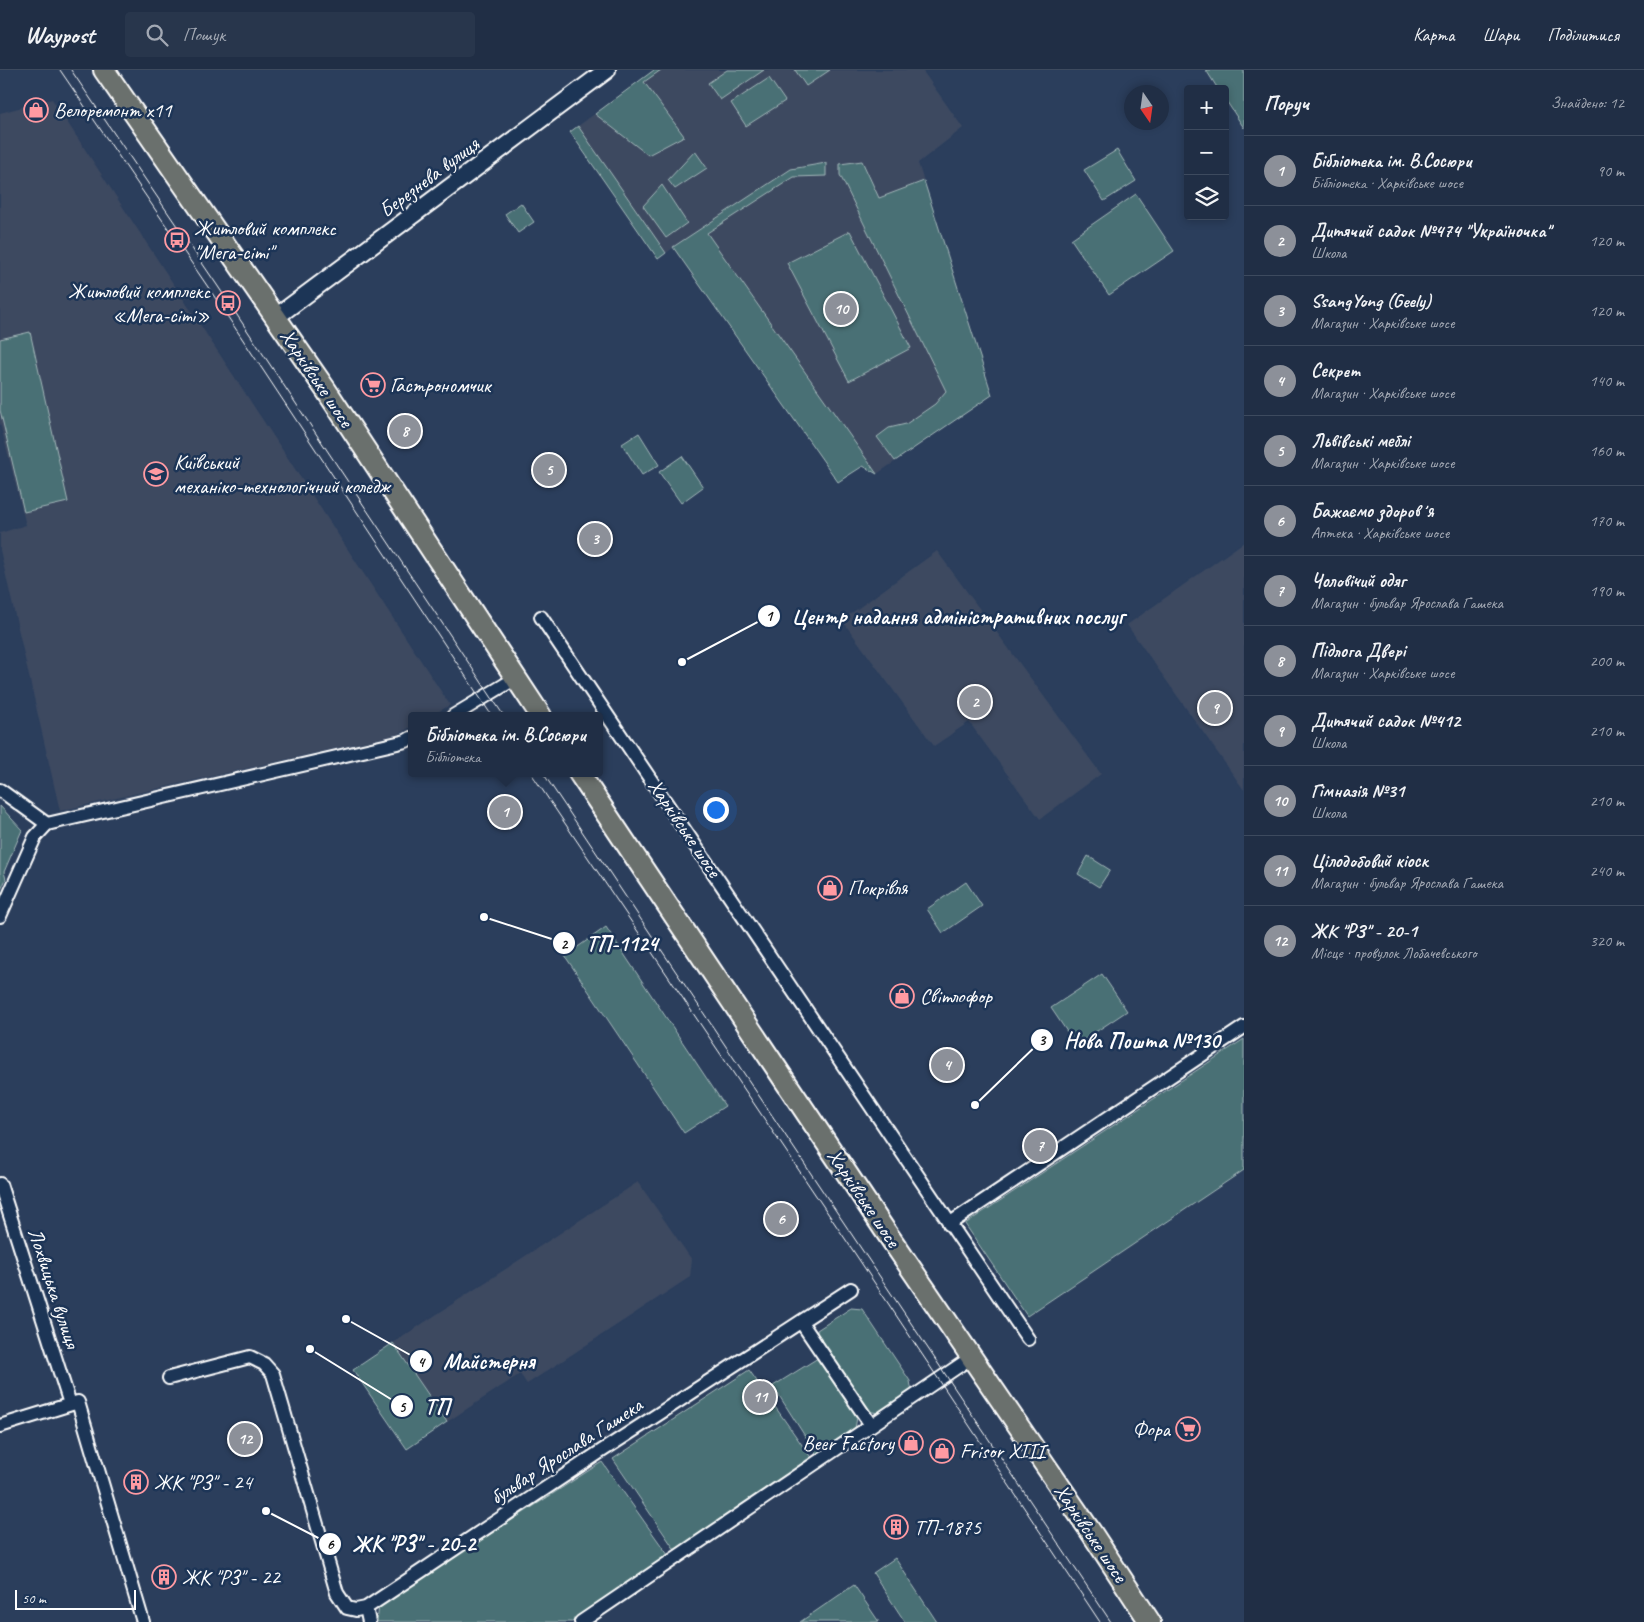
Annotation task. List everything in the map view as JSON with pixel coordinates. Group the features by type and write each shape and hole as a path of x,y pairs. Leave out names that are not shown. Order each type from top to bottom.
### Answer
{"main road":[{"name":"Харківське шосе","path":"104,70 276,317 538,712"},
{"name":"Харківське шосе","path":"582,777 884,1229 1092,1532 1150,1622"}],"street":[{"name":"Березнева вулиця","path":"276,317 607,70"},
{"name":"Харківське шосе","path":"541,617 711,866 949,1224 1028,1339"},
{"path":"460,712 516,678"},
{"path":"0,916 35,837 47,824 408,740"},
{"path":"0,790 47,824"},
{"path":"949,1224 1244,1027"},
{"name":"Лохвицька вулиця","path":"0,1184 74,1403 143,1622"},
{"name":"бульвар Ярослава Гашека","path":"366,1608 600,1452 851,1289"},
{"path":"801,1322 871,1425"},
{"path":"169,1378 250,1356 264,1364 273,1374 337,1593 347,1608 356,1610 366,1608 370,1622"},
{"path":"581,1622 972,1357"},
{"path":"0,1426 74,1403"}],"shaded area":[{"path":"654,70 922,70 963,128 918,163 992,395 877,474 863,466 838,482 673,248 658,259 570,132"},
{"name":"Київський механіко-технологічний коледж","path":"52,99 450,705 438,712 408,712 408,729 399,734 60,811 0,550 0,533 26,525 0,423 0,113"},
{"path":"1244,542 1244,790 1127,625"},
{"path":"937,551 1101,774 1040,819 969,722 934,746 842,620"},
{"path":"638,1182 692,1260 690,1277 527,1384 520,1374 447,1422 393,1343"}],"green space":[{"path":"654,70 661,70 644,82 684,136 648,155 595,114"},
{"path":"727,70 764,70 720,100 708,83"},
{"path":"795,70 830,70 806,86"},
{"path":"1206,70 1244,70 1244,128 1229,105 1229,85 1215,85"},
{"path":"769,78 785,101 746,126 731,103"},
{"path":"578,126 666,253 658,259 570,132"},
{"path":"1117,150 1136,181 1104,201 1084,170"},
{"path":"695,151 707,168 675,189 668,180"},
{"path":"862,161 879,198 924,181 992,395 895,461 877,437 889,428 906,424 935,404 946,391 840,175 840,164"},
{"path":"826,163 826,176 794,177 707,233 877,474 863,466 838,482 673,247 791,169"},
{"path":"662,185 687,223 666,238 643,206"},
{"path":"1136,194 1174,251 1109,295 1071,239"},
{"path":"521,203 534,222 518,233 505,214"},
{"path":"850,231 911,348 849,381 787,263"},
{"path":"30,332 68,502 24,512 0,410 0,339"},
{"path":"639,433 659,465 642,475 622,444"},
{"path":"682,456 703,487 681,503 659,472"},
{"path":"0,806 22,830 4,872 6,879 0,892"},
{"path":"1088,856 1110,870 1099,887 1078,874"},
{"path":"966,882 982,906 943,933 927,909"},
{"path":"606,927 725,1106 684,1133 565,956"},
{"path":"1102,974 1127,1011 1076,1045 1051,1008"},
{"path":"1244,1039 1244,1170 1027,1316 965,1224"},
{"path":"851,1308 862,1309 910,1381 912,1392 880,1413 865,1411 818,1342 817,1330"},
{"path":"393,1343 447,1422 407,1449 353,1370"},
{"path":"818,1358 857,1417 855,1429 817,1455 773,1386"},
{"path":"749,1370 812,1459 675,1550 613,1459"},
{"path":"602,1462 668,1555 572,1622 377,1622 379,1606"},
{"path":"895,1558 937,1622 905,1622 873,1573"},
{"path":"854,1585 879,1622 800,1622"}],"tram line":[{"path":"60,70 210,290 489,712"},
{"path":"71,70 217,285 501,712"},
{"path":"534,777 852,1249 1100,1622"},
{"path":"546,777 1111,1622"}],"place":[{"name":"Велоремонт x11","path":"36,110"},
{"name":"Житловий комплекс \"Мега-сіті\"","path":"177,240"},
{"name":"Житловий комплекс «Мега-сіті»","path":"228,303"},
{"name":"Гімназія №31","path":"841,309"},
{"name":"Гастрономчик","path":"373,385"},
{"name":"Підлога Двері","path":"405,431"},
{"name":"Львівські меблі","path":"549,470"},
{"name":"Київський механіко-технологічний коледж","path":"156,474"},
{"name":"SsangYong (Geely)","path":"595,539"},
{"name":"Центр надання адміністративних послуг","path":"682,662"},
{"name":"Дитячий садок №474 \"Україночка\"","path":"975,702"},
{"name":"Дитячий садок №412","path":"1215,708"},
{"name":"Бібліотека ім. В.Сосюри","path":"505,812"},
{"name":"Покрівля","path":"830,888"},
{"name":"ТП-1124","path":"484,917"},
{"name":"Світлофор","path":"902,996"},
{"name":"Секрет","path":"947,1065"},
{"name":"Нова Пошта №130","path":"975,1105"},
{"name":"Чоловічий одяг","path":"1040,1146"},
{"name":"Бажаємо здоровʼя","path":"781,1219"},
{"name":"Майстерня","path":"346,1319"},
{"name":"ТП","path":"310,1349"},
{"name":"Цілодобовий кіоск","path":"760,1397"},
{"name":"Фора","path":"1188,1429"},
{"name":"ЖК \"РЗ\" - 20-1","path":"245,1439"},
{"name":"Beer Factory","path":"911,1443"},
{"name":"Frisor XIII","path":"942,1451"},
{"name":"ЖК \"РЗ\" - 24","path":"136,1482"},
{"name":"ЖК \"РЗ\" - 20-2","path":"266,1511"},
{"name":"ТП-1875","path":"896,1527"},
{"name":"ЖК \"РЗ\" - 22","path":"164,1577"}]}
